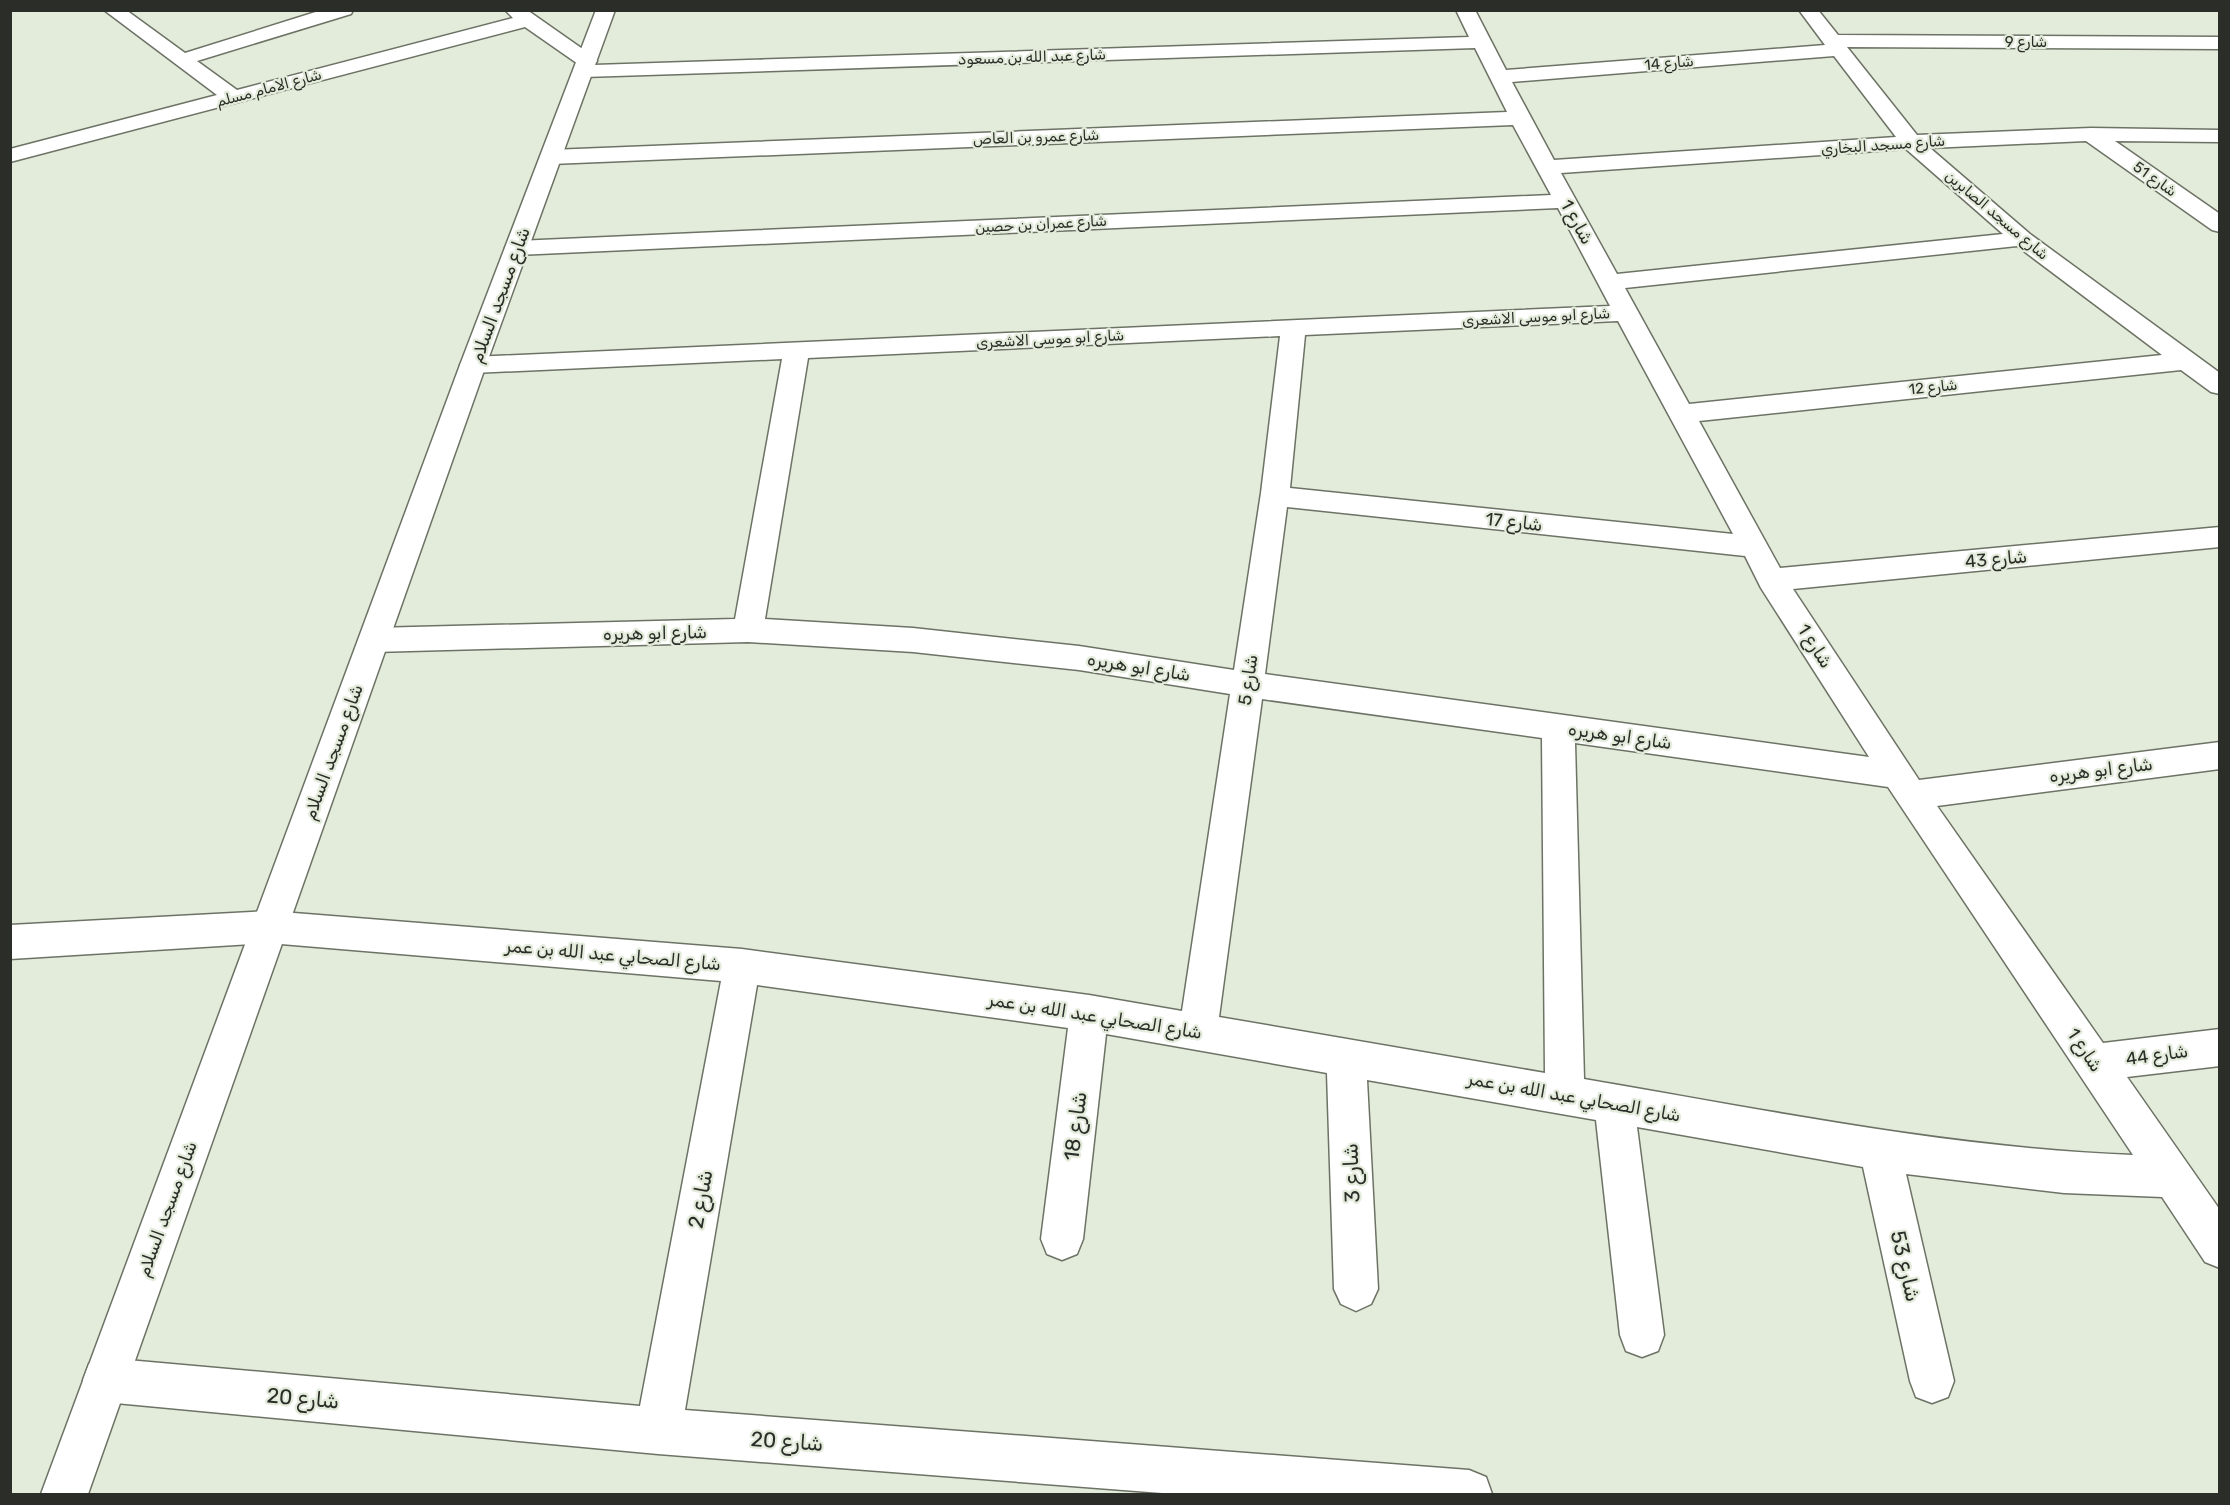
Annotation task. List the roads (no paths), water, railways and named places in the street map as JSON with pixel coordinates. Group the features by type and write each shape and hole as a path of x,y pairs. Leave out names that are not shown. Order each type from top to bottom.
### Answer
{"street":[{"path":"119,15 147,10"},
{"path":"181,60 344,10"},
{"name":"شارع مسجد السلام","path":"64,1494 473,365 606,10"},
{"name":"شارع 1","path":"1465,10 1520,118 1772,580 1904,785 2220,1247"},
{"name":"شارع مسجد الصابرين","path":"1808,10 1911,142 2022,239 2220,386"},
{"path":"119,15 233,97"},
{"path":"521,15 585,66"},
{"name":"شارع الامام مسلم","path":"10,156 233,97 521,15"},
{"name":"شارع عبد الله بن مسعود","path":"585,66 1481,42"},
{"name":"شارع 9","path":"1835,45 2220,43"},
{"name":"شارع 14","path":"1499,77 1835,45"},
{"name":"شارع عمرو بن العاص","path":"551,157 1520,118"},
{"name":"شارع مسجد البخاري","path":"1547,167 1911,142 2091,134 2220,136"},
{"name":"شارع 51","path":"2091,134 2220,225"},
{"name":"شارع عمران بن حصين","path":"517,248 1566,201"},
{"name":"شارع ابو موسى الاشعرى","path":"1610,282 2022,239"},
{"name":"شارع ابو موسى الاشعرى","path":"473,365 1627,313"},
{"name":"شارع 5","path":"1198,1031 1274,496 1293,328"},
{"path":"748,630 796,351"},
{"name":"شارع 12","path":"1682,414 2185,361"},
{"name":"شارع 17","path":"1274,496 1754,547"},
{"name":"شارع 43","path":"1772,580 2220,537"},
{"name":"شارع ابو هريره","path":"374,640 748,630 925,641 1079,658 1558,728 1904,785 2220,755"},
{"path":"1558,728 1565,1096"},
{"name":"شارع الصحابي عبد الله بن عمر","path":"10,942 269,927 742,966 1089,1013 1880,1150 2064,1173 2171,1177"},
{"name":"شارع 2","path":"658,1431 742,966"},
{"name":"شارع 18","path":"1062,1239 1089,1013"},
{"name":"شارع 44","path":"2094,1063 2220,1047"},
{"name":"شارع 3","path":"1346,1057 1356,1289"},
{"path":"1614,1103 1642,1335"},
{"name":"شارع 53","path":"1880,1150 1932,1382"},
{"name":"شارع 20","path":"105,1380 658,1431 1469,1494"}]}
